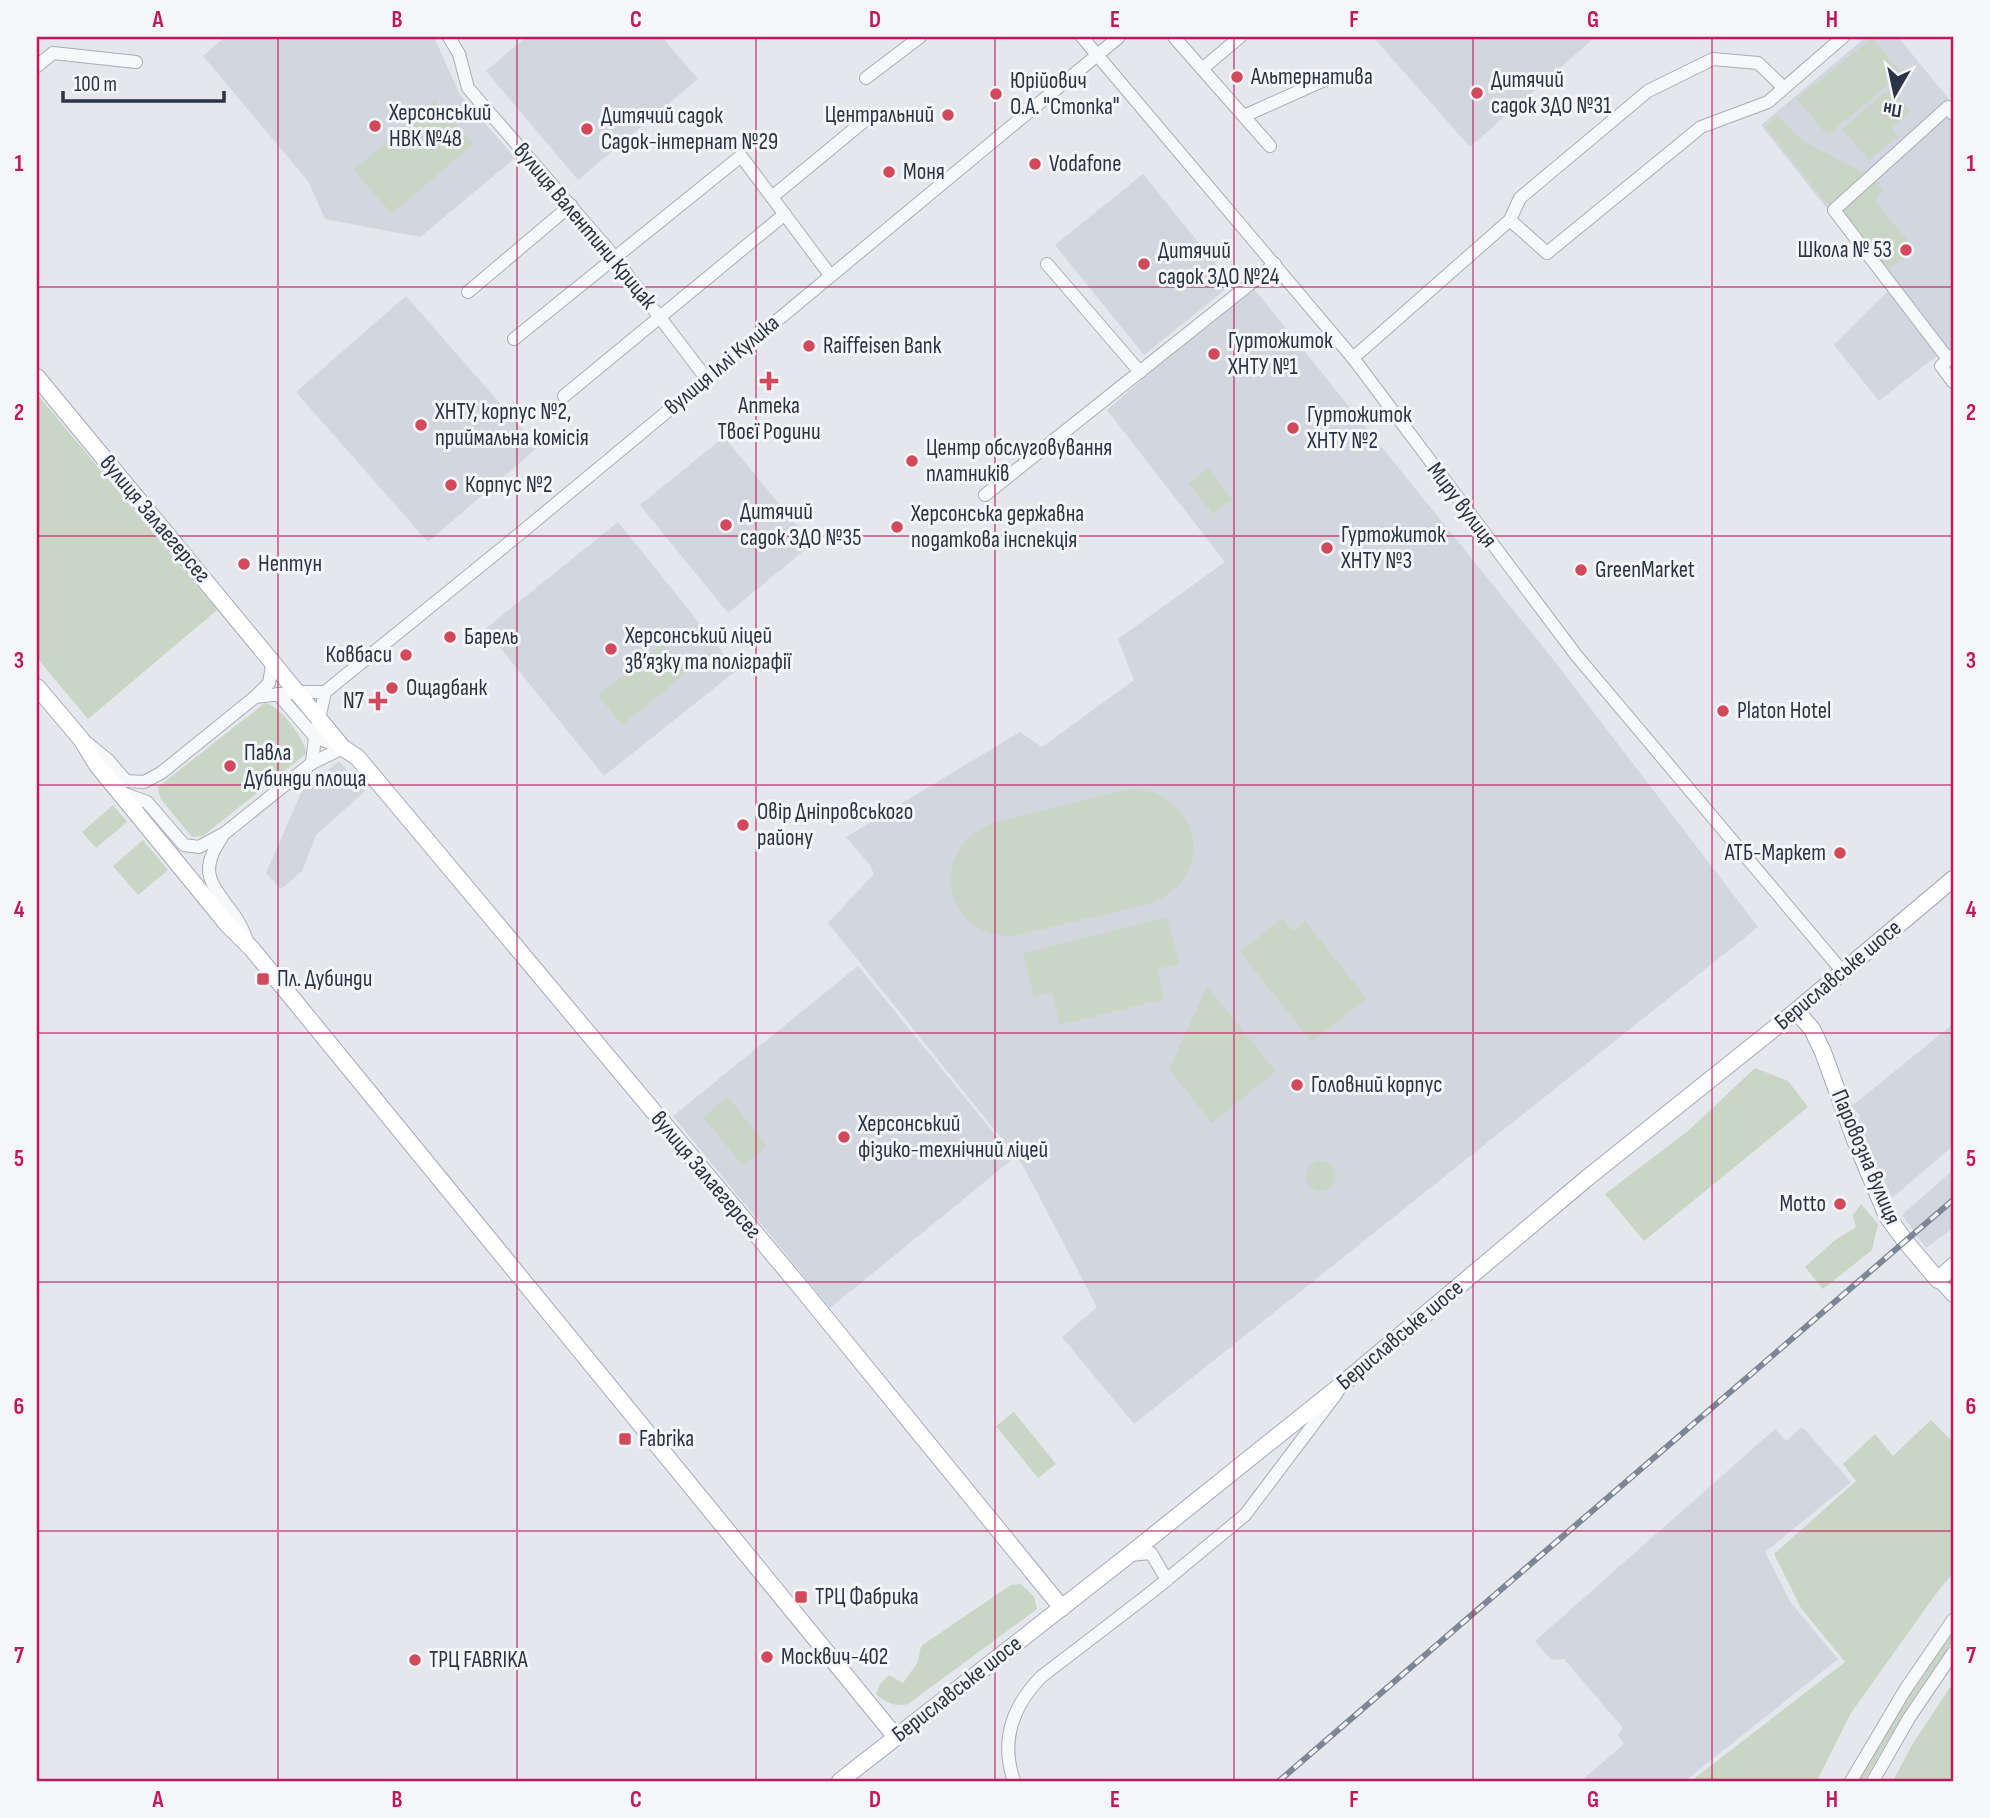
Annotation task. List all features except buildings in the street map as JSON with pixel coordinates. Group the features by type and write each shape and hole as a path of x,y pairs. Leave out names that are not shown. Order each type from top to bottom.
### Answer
{"main road":[{"name":"вулиця Залаегерсег","path":"37,377 343,748 357,757 810,1298 1062,1608"},
{"path":"37,687 227,924 252,949 895,1736"},
{"name":"Бериславське шосе","path":"840,1781 1346,1381 1586,1179 1796,1011 1953,879"},
{"name":"Паровозна вулиця","path":"1796,1011 1812,1029 1823,1052 1855,1140 1887,1216 1938,1279"},
{"path":"1938,1279 1953,1266"}],"street":[{"name":"вулиця Валентини Крицак","path":"449,37 459,54 468,88 615,258 706,378"},
{"path":"866,78 920,37"},
{"name":"Миру вулиця","path":"1082,37 1353,358 1576,655 1843,972"},
{"name":"вулиця Іллі Кулика","path":"325,692 1119,37"},
{"path":"1174,37 1270,146"},
{"path":"1202,69 1240,37"},
{"path":"1510,220 1547,253 1701,127 1768,102 1843,37"},
{"path":"37,66 53,53 136,62"},
{"path":"1353,358 1510,220 1520,198 1648,91 1713,59 1758,63 1784,88"},
{"path":"1244,116 1331,77"},
{"path":"1953,114 1948,107 1834,210 1947,360 1953,382"},
{"path":"772,197 864,121"},
{"path":"514,340 741,156 830,275"},
{"path":"468,292 571,205"},
{"path":"564,396 785,214"},
{"path":"1047,264 1140,372"},
{"path":"985,495 1275,264"},
{"path":"81,739 108,760 126,781 144,782 161,773 255,697 269,682 272,660"},
{"path":"255,697 325,692 312,763"},
{"path":"278,694 315,737 343,748"},
{"path":"122,793 147,802 184,845 199,847 225,832 312,763 343,748"},
{"path":"148,825 147,802 150,787 161,773"},
{"path":"225,832 212,851 207,868 210,882 237,919 252,949"},
{"path":"1938,1279 1953,1296"},
{"path":"1014,1781 1008,1757 1009,1732 1017,1708 1028,1691 1041,1677 1167,1580 1245,1515 1346,1381"},
{"path":"1129,1555 1150,1553 1167,1580"},
{"path":"1851,1781 1905,1690 1953,1620"},
{"path":"1873,1781 1909,1718 1953,1653"}],"shaded area":[{"name":"Херсонський НВК №48","path":"225,37 434,37 460,95 515,158 420,237 325,219 308,181 203,56"},
{"name":"Дитячий садок Садок-інтернат №29","path":"526,37 662,37 698,79 578,180 486,71"},
{"name":"Дитячий садок ЗДО №31","path":"1373,37 1591,37 1593,39 1470,147"},
{"name":"Школа № 53","path":"1866,37 1898,37 1953,104 1953,346 1879,401 1834,345 1890,289 1761,125"},
{"name":"Дитячий садок ЗДО №24","path":"1143,174 1232,284 1144,355 1055,245"},
{"path":"1251,285 1552,658 1758,927 1134,1424 1062,1337 1097,1307 1022,1164 828,923 874,874 870,865 846,837 1020,732 1042,747 1134,680 1118,639 1225,562 1107,410"},
{"name":"ХНТУ, корпус №2, приймальна комісія","path":"406,296 538,447 428,542 296,392"},
{"name":"Дитячий садок ЗДО №35","path":"724,437 812,544 728,613 640,505"},
{"name":"Херсонський ліцей зв’язку та поліграфії","path":"618,522 737,670 604,776 485,629"},
{"path":"339,761 365,791 316,835 302,871 281,889 266,873 302,791"},
{"name":"Херсонський фізико-технічний ліцей","path":"858,966 1014,1158 830,1308 673,1116"},
{"path":"1953,1024 1953,1146 1892,1198 1858,1122 1860,1116 1852,1106"},
{"path":"1953,1170 1953,1228 1926,1248 1902,1215"},
{"path":"1802,1427 1851,1482 1765,1552 1791,1603 1838,1659 1685,1781 1581,1781 1624,1744 1618,1735 1623,1728 1564,1659 1551,1660 1535,1641 1775,1429 1786,1441"}],"green space":[{"path":"1872,38 1902,74 1827,135 1797,99"},
{"path":"1890,88 1911,112 1892,128 1898,136 1869,160 1842,129"},
{"path":"435,100 473,144 392,214 354,170"},
{"path":"1777,115 1803,141 1865,174 1830,208 1765,126"},
{"path":"1875,177 1883,191 1875,201 1915,249 1889,269 1842,210"},
{"path":"37,394 217,610 88,719 37,658"},
{"path":"1208,468 1232,499 1213,514 1189,484"},
{"path":"662,644 686,673 622,725 598,695"},
{"path":"265,703 277,709 290,724 302,741 306,754 203,836 192,837 160,798 158,787"},
{"path":"1130,789 1154,793 1173,803 1186,818 1192,837 1193,856 1186,875 1172,891 1151,903 1014,936 990,932 971,922 958,907 951,889 951,870 958,851 972,835 993,823"},
{"path":"113,805 127,822 96,848 82,832"},
{"path":"143,840 168,870 138,895 113,866"},
{"path":"1167,917 1179,964 1157,969 1164,999 1060,1025 1052,993 1034,997 1023,953"},
{"path":"1282,918 1293,931 1305,921 1366,998 1312,1042 1240,952"},
{"path":"1207,987 1276,1071 1212,1123 1169,1069"},
{"path":"1755,1068 1788,1081 1808,1107 1644,1241 1605,1194 1688,1131"},
{"path":"728,1097 767,1146 743,1166 703,1117"},
{"path":"1321,1161 1332,1165 1336,1176 1332,1187 1321,1191 1310,1187 1306,1176 1310,1165"},
{"path":"1861,1204 1878,1224 1872,1250 1823,1289 1805,1267 1835,1240 1856,1227 1853,1215"},
{"path":"1014,1412 1056,1464 1038,1478 996,1426"},
{"path":"1931,1420 1953,1442 1953,1573 1851,1713 1817,1781 1691,1781 1845,1662 1801,1608 1774,1554 1856,1481 1843,1464 1875,1434 1893,1456"},
{"path":"1021,1584 1034,1597 1037,1609 908,1704 891,1704 876,1694 880,1684 889,1675 903,1683 918,1662 921,1646 1011,1585"},
{"path":"1953,1629 1953,1641 1911,1702 1864,1781 1857,1781 1900,1707"},
{"path":"1953,1683 1953,1781 1893,1781 1912,1745"}],"railway":[{"path":"1279,1781 1953,1200"}],"place":[{"name":"Альтернатива","path":"1237,77"},
{"name":"Дитячий садок ЗДО №31","path":"1477,93"},
{"name":"Юрійович О.А. \"Стопка\"","path":"996,94"},
{"name":"Центральний","path":"948,115"},
{"name":"Херсонський НВК №48","path":"375,126"},
{"name":"Дитячий садок Садок-інтернат №29","path":"587,129"},
{"name":"Vodafone","path":"1035,164"},
{"name":"Моня","path":"889,172"},
{"name":"Школа № 53","path":"1906,250"},
{"name":"Дитячий садок ЗДО №24","path":"1144,264"},
{"name":"Raiffeisen Bank","path":"809,346"},
{"name":"Гуртожиток ХНТУ №1","path":"1214,354"},
{"name":"Аптека Твоєї Родини","path":"769,381"},
{"name":"ХНТУ, корпус №2, приймальна комісія","path":"421,425"},
{"name":"Гуртожиток ХНТУ №2","path":"1293,428"},
{"name":"Центр обслуговування платників","path":"912,461"},
{"name":"Корпус №2","path":"451,485"},
{"name":"Дитячий садок ЗДО №35","path":"726,525"},
{"name":"Херсонська державна податкова інспекція","path":"897,527"},
{"name":"Гуртожиток ХНТУ №3","path":"1327,548"},
{"name":"Нептун","path":"244,564"},
{"name":"GreenMarket","path":"1581,570"},
{"name":"Барель","path":"450,637"},
{"name":"Херсонський ліцей зв’язку та поліграфії","path":"611,649"},
{"name":"Ковбаси","path":"406,655"},
{"name":"Ощадбанк","path":"392,688"},
{"name":"N7","path":"378,701"},
{"name":"Platon Hotel","path":"1723,711"},
{"name":"Павла Дубинди площа","path":"230,766"},
{"name":"Овір Дніпровського району","path":"743,825"},
{"name":"АТБ-Маркет","path":"1840,853"},
{"name":"Пл. Дубинди","path":"263,979"},
{"name":"Головний корпус","path":"1297,1085"},
{"name":"Херсонський фізико-технічний ліцей","path":"844,1137"},
{"name":"Motto","path":"1840,1204"},
{"name":"Fabrika","path":"625,1439"},
{"name":"ТРЦ Фабрика","path":"801,1597"},
{"name":"Москвич-402","path":"767,1657"},
{"name":"ТРЦ FABRIKA","path":"415,1660"}]}
